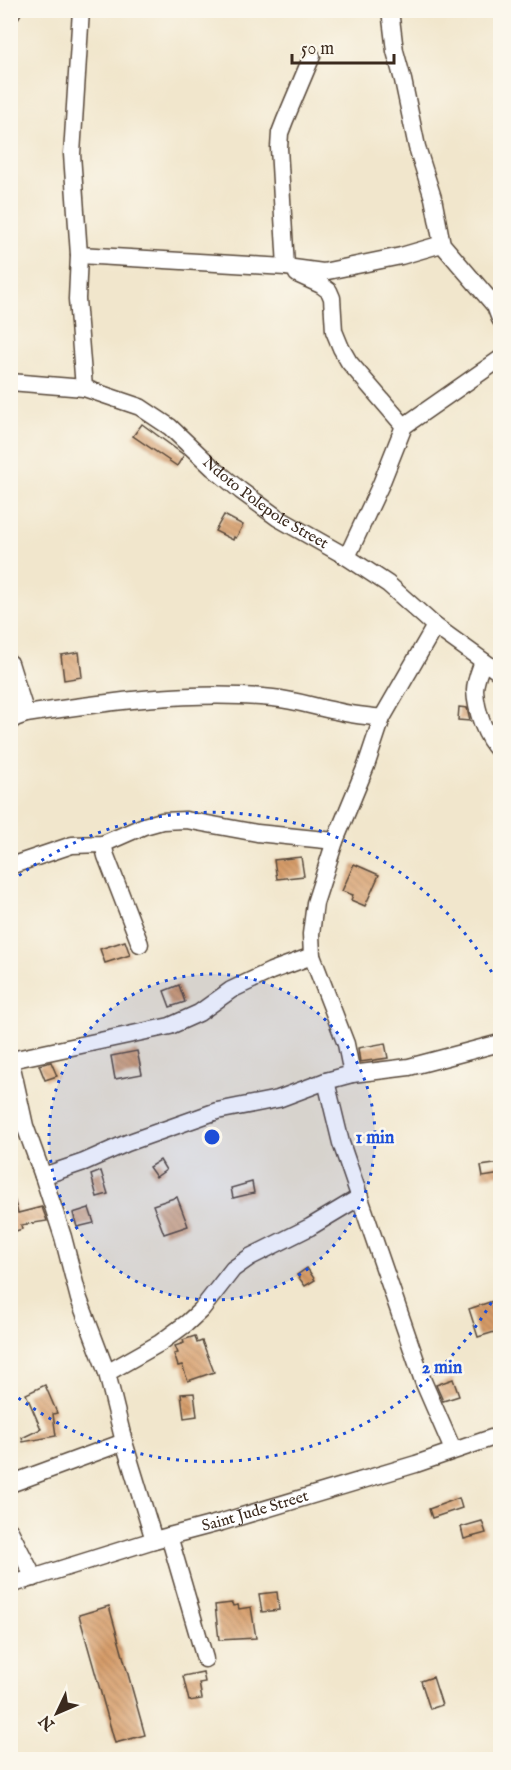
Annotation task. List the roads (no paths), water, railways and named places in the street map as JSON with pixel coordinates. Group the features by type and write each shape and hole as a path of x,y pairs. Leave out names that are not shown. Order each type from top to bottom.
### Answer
{"street":[{"path":"10,15 13,10"},
{"path":"81,10 72,154 79,255 77,299 84,388"},
{"path":"390,10 395,51 417,147 433,198 442,244 499,309"},
{"path":"280,267 280,133 312,56"},
{"path":"79,255 280,267 323,272 401,256 442,244"},
{"path":"280,267 312,280 329,291 333,305 334,331 341,348 349,362 404,426"},
{"path":"347,557 381,484 404,426 501,359"},
{"name":"Ndoto Polepole Street","path":"10,382 84,388 140,408 170,427 213,468 278,518 347,557 388,584 435,626 501,673"},
{"path":"352,1074 346,1044 312,956 310,934 315,903 335,841 366,766 382,718 435,626"},
{"path":"483,661 475,688 480,715 488,737 501,752"},
{"path":"10,663 26,714"},
{"path":"10,722 26,714 106,702 145,698 235,696 296,701 337,712 382,718"},
{"path":"10,866 72,845 103,844 144,826 162,821 186,820 258,832 335,841"},
{"path":"103,844 140,944"},
{"path":"205,1659 162,1538 124,1442 107,1373 79,1299 43,1176 18,1128 11,1059 170,1026 199,1013 231,990 271,971 312,956"},
{"path":"43,1176 217,1111 278,1099 352,1074 409,1067 500,1044"},
{"path":"326,1081 341,1143 423,1381 453,1450"},
{"path":"107,1373 160,1343 187,1323 201,1310 233,1269 250,1257 310,1227 360,1197"},
{"name":"Saint Jude Street","path":"10,1585 416,1464 501,1435"},
{"path":"10,1484 124,1442"},
{"path":"10,1531 34,1578"}]}
